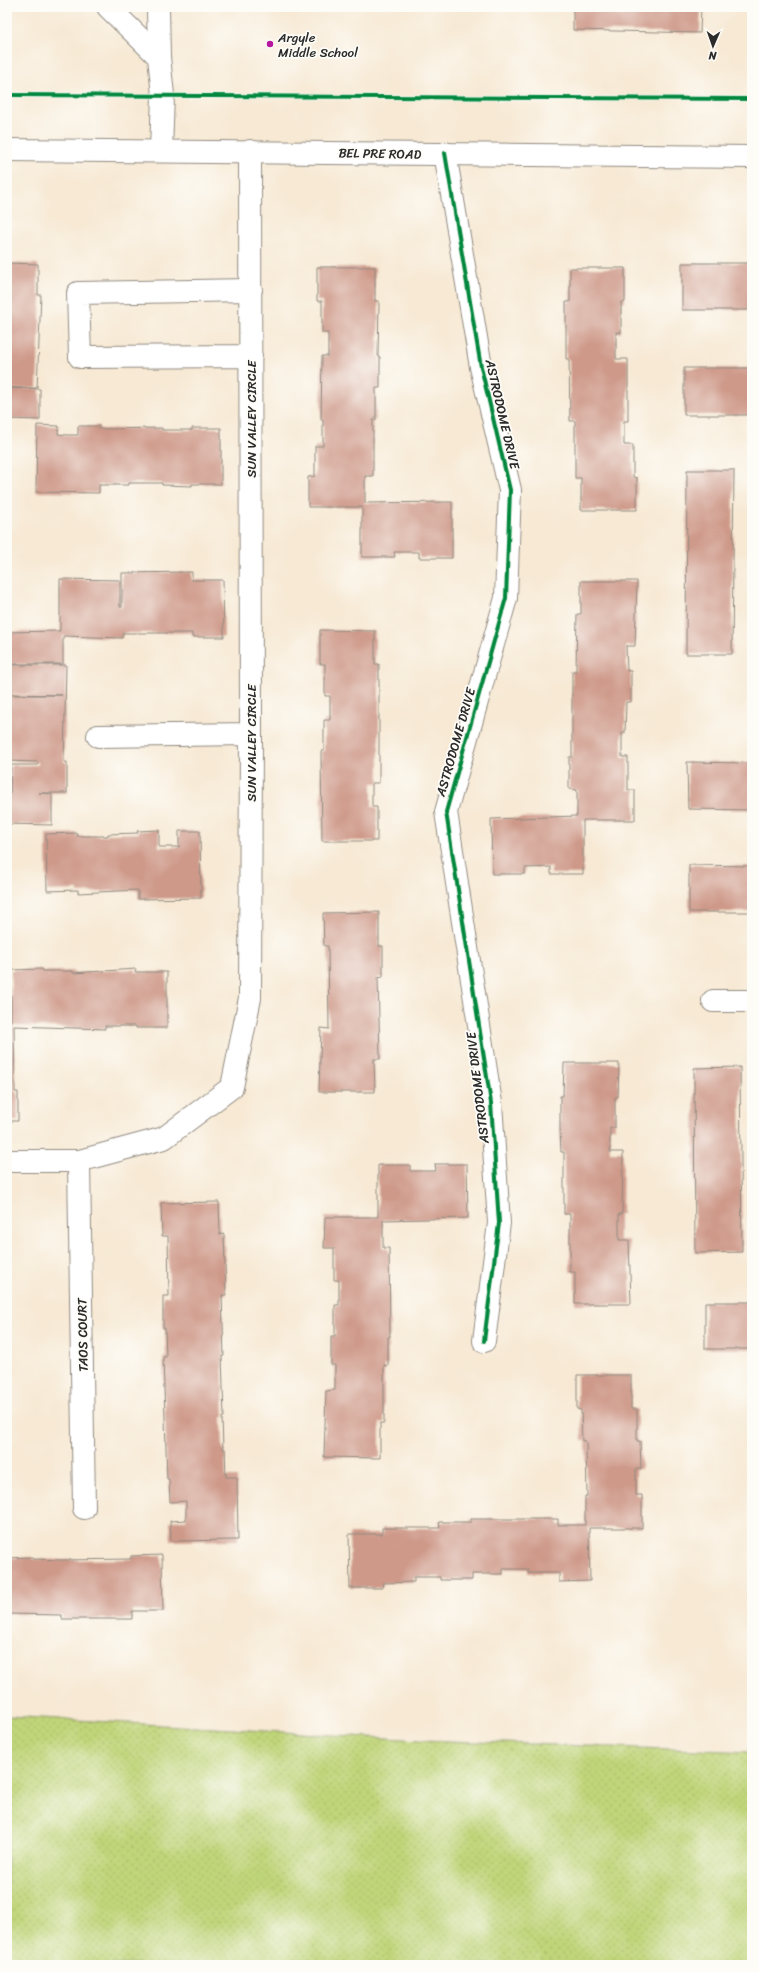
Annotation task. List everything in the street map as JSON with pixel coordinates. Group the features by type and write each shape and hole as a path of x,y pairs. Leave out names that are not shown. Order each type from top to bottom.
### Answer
{"street":[{"path":"108,7 159,57"},
{"path":"158,7 159,57 163,95 161,150"},
{"name":"BEL PRE ROAD","path":"7,150 161,150 752,157"},
{"name":"SUN VALLEY CIRCLE","path":"7,1161 79,1161 164,1138 232,1087 250,998 250,151"},
{"name":"ASTRODOME DRIVE","path":"445,153 482,367 510,490 506,598 446,812 491,1103 499,1223 484,1341"},
{"path":"251,290 78,293 80,357 251,356"},
{"path":"98,736 251,734"},
{"path":"712,1001 752,1000"},
{"name":"TAOS COURT","path":"79,1161 84,1508"}],"green space":[{"path":"7,1716 420,1740 752,1752 752,1965 7,1965"}],"building":[{"path":"573,7 701,7 700,33 573,30"},
{"path":"7,263 38,264 38,295 41,295 37,388 7,388"},
{"path":"682,263 752,263 752,310 682,310"},
{"path":"317,267 375,267 375,301 379,301 378,356 380,357 380,388 376,388 376,420 373,420 373,476 365,476 365,503 452,502 452,558 419,558 419,552 394,552 395,557 362,557 362,507 308,507 308,477 315,476 315,446 323,446 323,420 321,420 322,356 328,356 328,333 322,333 322,301 317,301"},
{"path":"570,268 625,268 625,302 621,302 621,333 616,332 616,359 628,359 628,421 624,421 624,445 633,445 633,477 637,478 637,510 581,510 581,478 575,478 575,421 570,421 569,359 566,359 566,302 570,302"},
{"path":"684,368 752,368 752,415 684,415"},
{"path":"7,388 40,389 40,420 7,419"},
{"path":"37,425 59,426 58,434 67,435 78,435 78,426 99,426 99,429 162,428 162,430 221,428 221,484 192,484 192,486 162,485 162,483 129,483 129,485 99,485 99,493 36,492"},
{"path":"687,470 734,470 732,654 686,654"},
{"path":"192,572 192,580 223,580 224,637 192,637 192,633 123,633 122,638 63,636 63,664 7,664 7,632 60,631 60,579 120,580 120,607 122,607 122,573"},
{"path":"581,581 637,581 635,646 626,646 627,671 631,671 631,702 626,702 625,733 622,733 622,757 628,757 628,790 635,790 635,820 583,820 583,874 551,874 551,867 525,868 525,874 492,874 491,819 577,816 577,790 569,789 569,757 572,757 572,671 576,671 577,614 581,614"},
{"path":"320,630 375,631 375,664 379,664 379,783 372,783 372,807 377,807 377,841 322,841 321,751 324,751 324,720 330,720 330,696 325,696 325,664 320,664"},
{"path":"9,665 66,665 64,762 67,762 67,793 39,793 52,794 52,825 7,824 7,793 10,793 11,765 38,765 38,762 7,761 7,695 62,695 9,694"},
{"path":"687,762 752,763 752,810 688,809"},
{"path":"159,830 159,847 179,847 179,831 200,831 201,898 138,899 138,890 78,893 78,890 47,891 46,834 77,833 77,836 108,836 108,834 138,833 137,831"},
{"path":"689,865 752,866 752,912 689,912"},
{"path":"379,912 379,946 383,946 383,977 378,978 380,1059 374,1059 375,1092 319,1092 321,1028 329,1029 328,946 324,946 323,913"},
{"path":"42,969 43,971 73,971 73,973 136,969 135,972 167,972 167,1028 105,1026 105,1029 14,1026 15,1092 18,1092 18,1121 7,1121 7,1021 11,1021 11,970"},
{"path":"564,1063 619,1063 618,1097 615,1097 615,1128 610,1128 610,1152 623,1152 622,1214 619,1214 619,1240 629,1240 631,1304 575,1304 575,1272 570,1272 570,1214 564,1214 564,1152 561,1152 560,1096 563,1096"},
{"path":"740,1067 742,1252 695,1253 694,1068"},
{"path":"435,1164 467,1164 468,1218 383,1220 383,1248 389,1248 390,1337 388,1337 388,1366 384,1365 384,1423 380,1423 380,1458 324,1457 326,1391 335,1390 335,1365 331,1365 331,1336 335,1336 335,1305 339,1305 339,1280 334,1280 334,1248 324,1248 325,1217 378,1217 378,1165 410,1165 410,1171 436,1171"},
{"path":"219,1202 220,1235 224,1234 226,1295 222,1295 224,1356 222,1356 224,1417 222,1417 223,1449 225,1449 226,1477 237,1477 238,1540 171,1541 170,1521 186,1520 186,1501 170,1502 169,1479 167,1479 163,1357 166,1357 165,1328 163,1328 163,1296 169,1296 168,1236 162,1236 161,1203"},
{"path":"705,1302 752,1302 752,1349 705,1349"},
{"path":"577,1375 631,1375 631,1409 637,1409 637,1441 640,1441 641,1469 636,1469 636,1495 642,1495 642,1528 589,1528 590,1581 559,1582 559,1573 528,1573 528,1569 503,1569 503,1574 472,1574 472,1580 440,1580 440,1577 414,1577 414,1582 383,1583 382,1588 350,1588 349,1534 382,1534 382,1528 440,1528 439,1522 471,1522 471,1519 558,1519 558,1525 585,1525 585,1496 587,1496 586,1441 582,1441 581,1410 577,1409"},
{"path":"162,1555 163,1611 132,1611 132,1619 62,1619 62,1615 7,1614 7,1558 32,1557 32,1559 62,1560 131,1559 131,1556"}],"cycle path":[{"path":"7,95 752,99"},
{"path":"445,153 481,367 510,490 506,598 446,812 491,1103 499,1223 484,1341"}],"place":[{"name":"Argyle Middle School","path":"270,44"}]}
